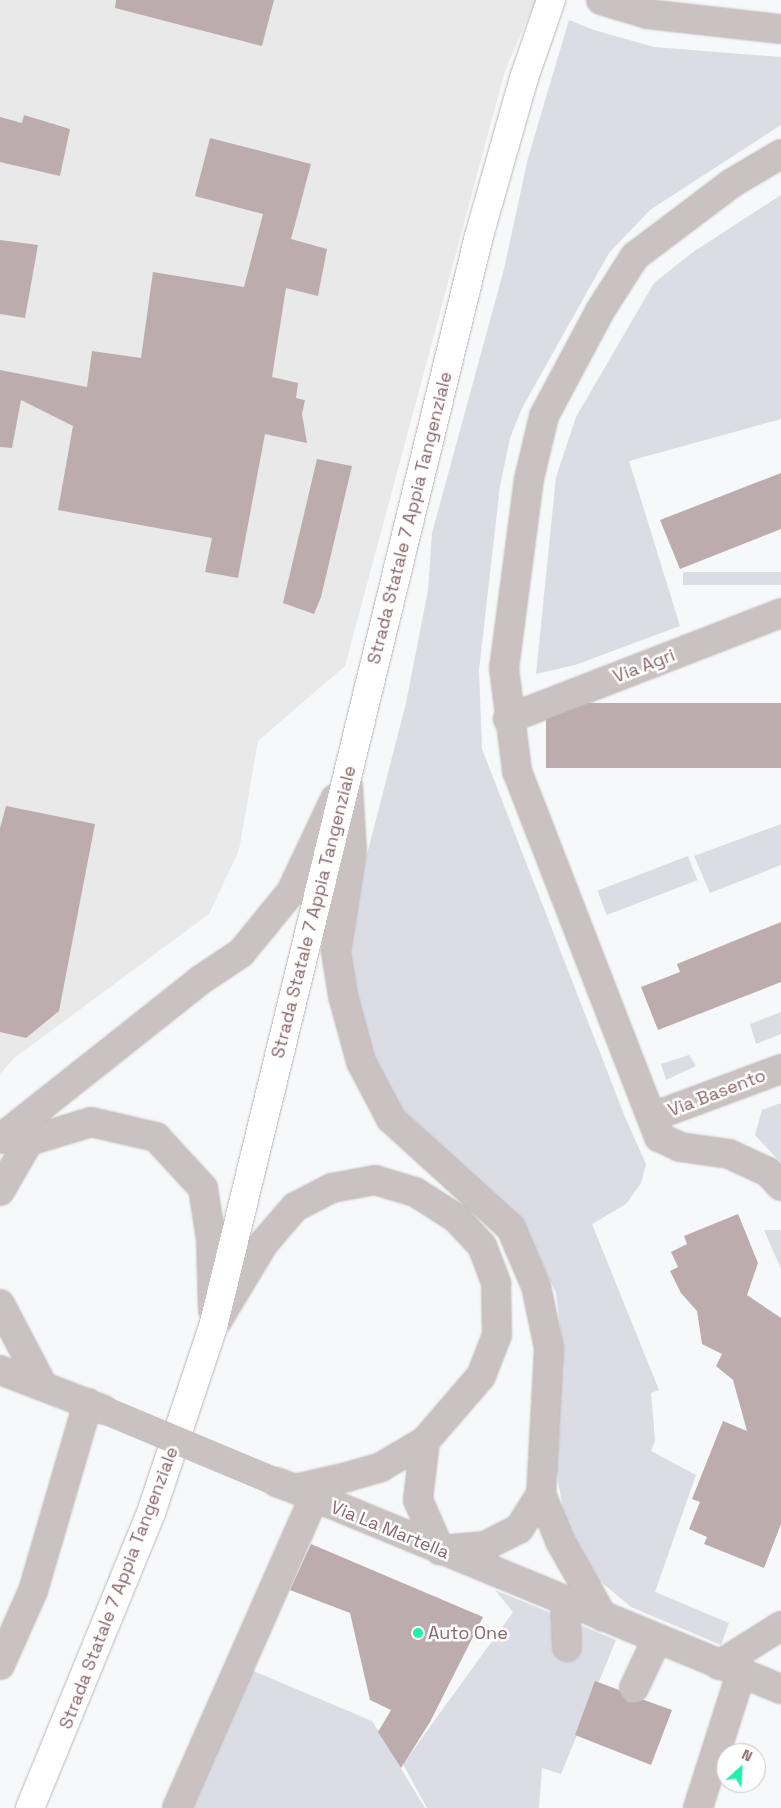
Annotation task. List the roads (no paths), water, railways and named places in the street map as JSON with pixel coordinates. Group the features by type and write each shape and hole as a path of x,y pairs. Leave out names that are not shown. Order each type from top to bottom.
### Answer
{"highway":[{"name":"Strada Statale 7 Appia Tangenziale","path":"30,1808 152,1513 213,1327 479,236 524,78 551,0"}],"street":[{"path":"601,0 647,14 781,29"},
{"path":"781,154 732,183 635,256 600,311 544,416 529,479 504,668 508,719 517,771 659,1137 680,1147 729,1154 768,1172 781,1186"},
{"name":"Via Agri","path":"508,719 781,612"},
{"path":"0,1140 199,981 241,952 291,892 347,775"},
{"path":"347,775 352,851 336,952 343,996 361,1062 391,1119 511,1228 536,1286 549,1348 541,1494 560,1541 603,1616"},
{"name":"Via Basento","path":"652,1117 781,1069"},
{"path":"0,1190 29,1141 91,1122 156,1137 203,1188 211,1240 213,1327"},
{"path":"177,1808 295,1490 382,1467 425,1441 481,1376 497,1335 496,1283 482,1246 456,1218 415,1192 375,1180 332,1188 295,1208 264,1243 213,1327"},
{"path":"0,1304 42,1384"},
{"name":"Via La Martella","path":"0,1370 42,1384 96,1406 440,1550 781,1689"},
{"path":"0,1665 33,1590 96,1406"},
{"path":"425,1441 418,1500 440,1550 485,1546 519,1529 541,1494"},
{"path":"565,1601 567,1647"},
{"path":"698,1808 730,1669 781,1626"},
{"path":"634,1688 657,1639"}],"place":[{"name":"Auto One","path":"418,1633"}]}
